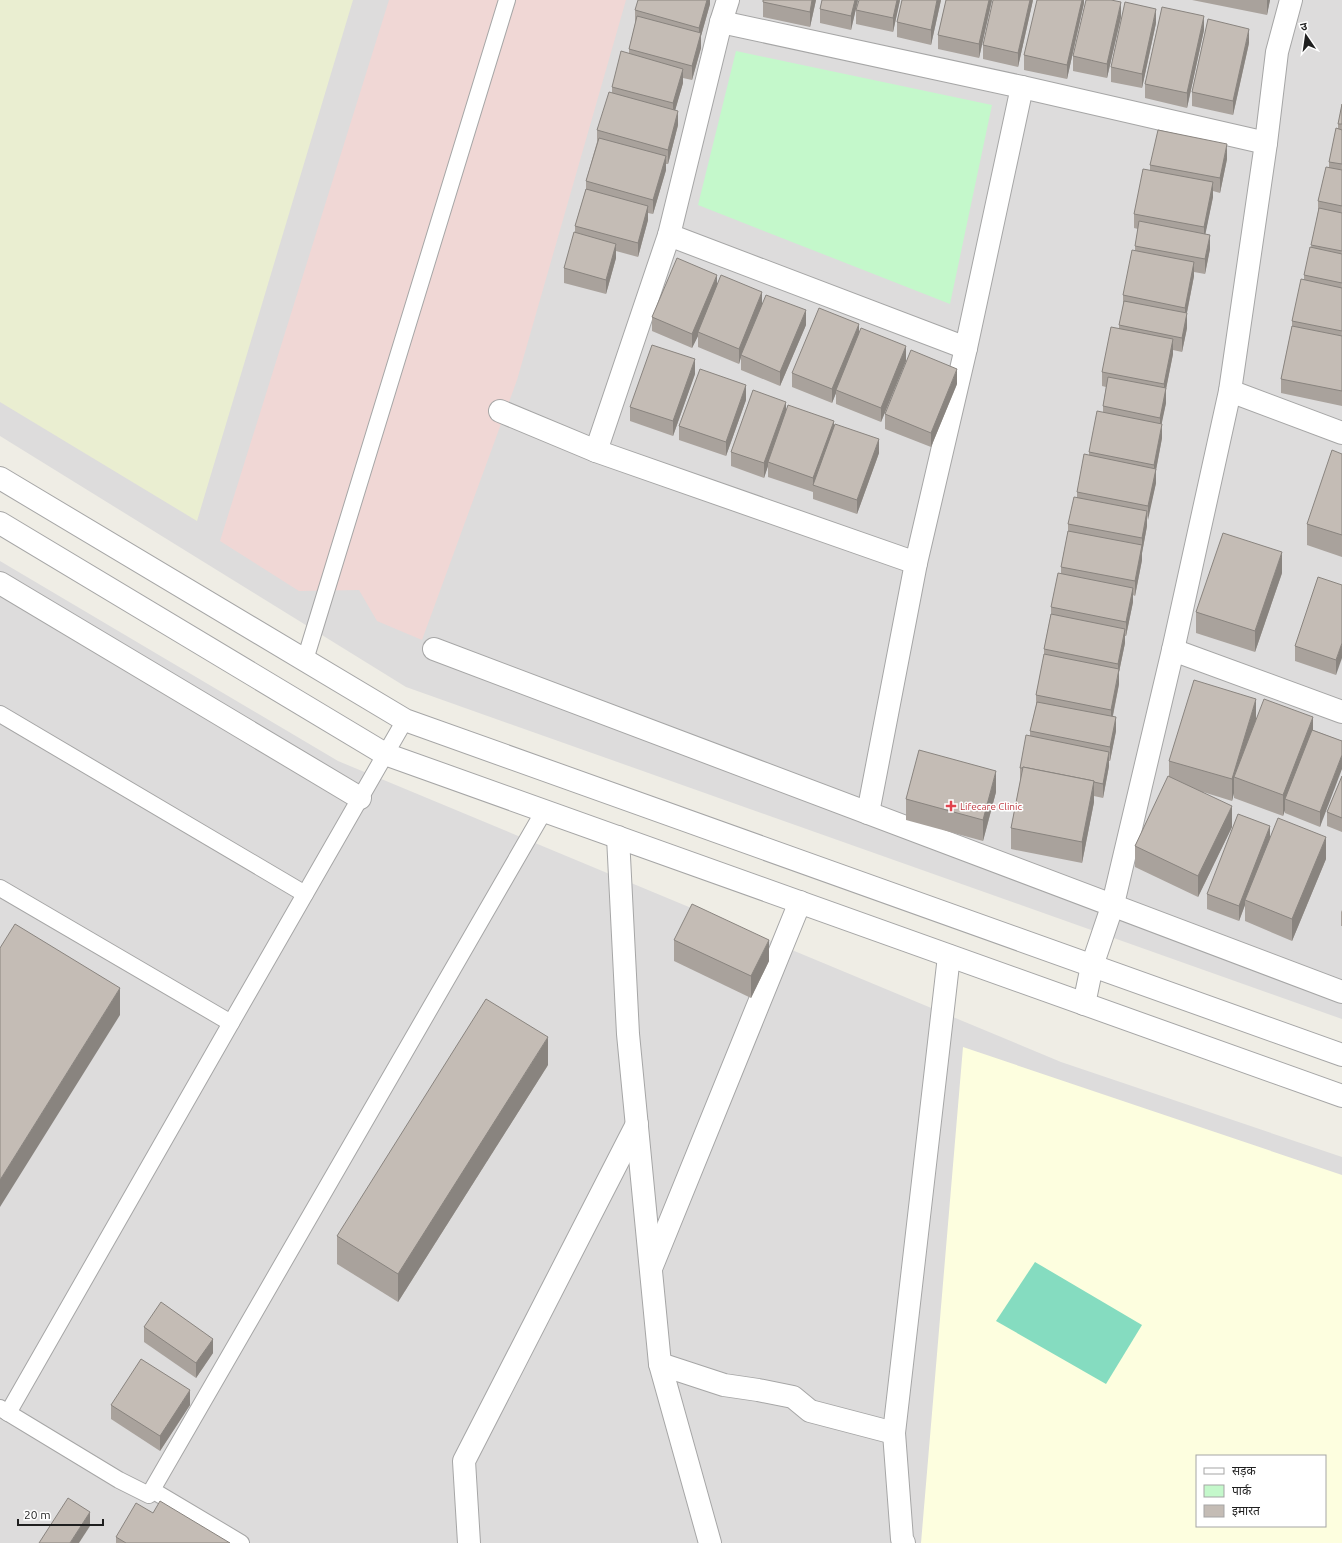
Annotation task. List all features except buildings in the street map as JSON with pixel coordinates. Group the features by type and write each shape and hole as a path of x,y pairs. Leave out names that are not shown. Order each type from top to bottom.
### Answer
{"street":[{"path":"596,451 669,235 721,22 728,0"},
{"path":"1084,1004 1092,966 1113,904 1173,650 1230,391 1266,143 1277,52 1291,0"},
{"path":"721,22 1022,87 1266,143"},
{"path":"868,813 916,563 966,348 1022,87"},
{"path":"669,235 966,348"},
{"path":"1230,391 1342,433"},
{"path":"500,411 596,451 916,563"},
{"path":"0,478 405,720 1342,1055"},
{"path":"0,523 385,754 1342,1096"},
{"path":"0,583 360,798"},
{"path":"434,649 1113,904 1342,992"},
{"path":"1173,650 1342,712"},
{"path":"618,837 628,1034 660,1364 710,1543"},
{"path":"650,1268 800,902"},
{"path":"904,1543 902,1539 894,1433 949,956"},
{"path":"469,1543 464,1461 637,1124"},
{"path":"660,1364 724,1385 793,1397 810,1411 894,1433"}],"lane":[{"path":"305,660 507,0"},
{"path":"0,714 305,894"},
{"path":"241,1543 148,1498 4,1410 405,720"},
{"path":"148,1498 544,811"},
{"path":"0,888 230,1023"}],"shaded area":[{"path":"0,0 1342,0 1342,1019 406,687 0,436"},
{"path":"0,0 353,0 197,521 0,402"},
{"path":"389,0 626,0 517,380 422,640 377,621 359,590 299,591 220,541"},
{"path":"0,561 338,761 1061,1062 1342,1157 1342,1543 0,1543"},
{"path":"963,1047 1342,1175 1342,1543 921,1543"}],"green space":[{"path":"736,51 992,105 950,304 698,205"},
{"path":"1035,1262 1142,1325 1106,1384 996,1321"}],"place":[{"name":"Lifecare Clinic","path":"951,806"}]}
